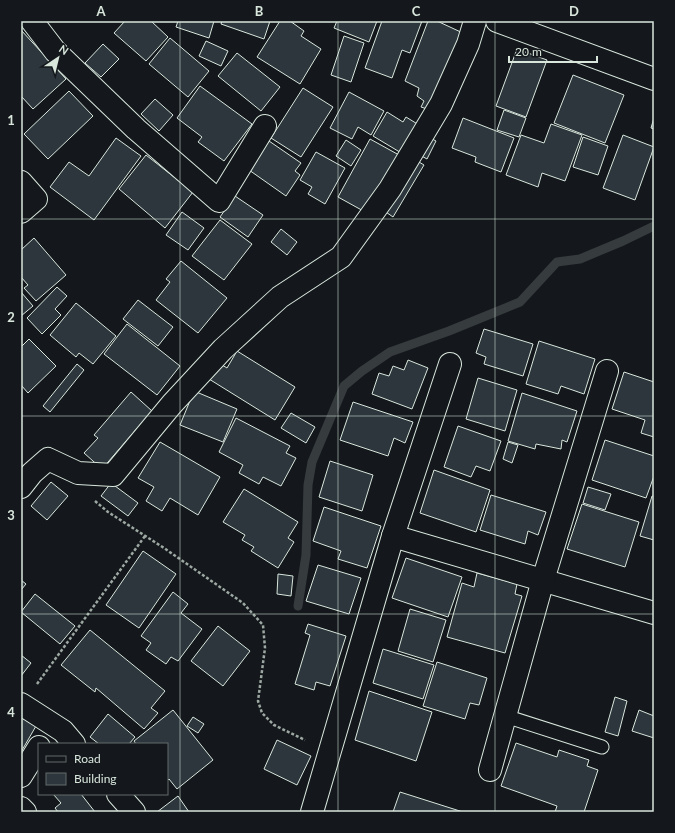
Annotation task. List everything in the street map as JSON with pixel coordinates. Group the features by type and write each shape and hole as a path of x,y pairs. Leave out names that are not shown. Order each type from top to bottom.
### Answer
{"street":[{"path":"32,21 56,51 136,129 219,201 265,126"},
{"path":"21,487 32,473 48,459 78,473 113,475 172,404 223,349 280,298 341,257 390,189 441,104 468,44 475,21"},
{"path":"497,21 654,78"},
{"path":"21,182 36,199 21,212"},
{"path":"312,812 393,536 450,364"},
{"path":"490,770 543,580 608,371"},
{"path":"393,536 654,613"},
{"path":"22,704 64,732 73,743"},
{"path":"42,743 53,724"},
{"path":"21,776 38,749"},
{"path":"119,795 134,812"},
{"path":"21,808 25,812"}],"lane":[{"path":"505,716 602,748"}],"path":[{"path":"93,474 93,500 108,512 243,603 263,625 265,648 258,700 262,713 274,725 329,752"},
{"path":"22,704 145,536"}],"building":[{"path":"125,21 151,21 168,37 146,61 114,33"},
{"path":"178,21 214,21 209,38 176,27"},
{"path":"222,21 270,21 264,39 221,24"},
{"path":"280,21 290,21 304,31 301,36 321,49 300,84 257,57"},
{"path":"337,21 377,21 369,42 334,28"},
{"path":"382,21 422,21 410,53 402,50 392,78 365,68"},
{"path":"428,21 437,21 465,34 430,110 421,107 424,101 417,96 419,88 405,81"},
{"path":"21,30 66,79 33,109 21,96"},
{"path":"344,36 364,43 351,82 331,75"},
{"path":"170,38 209,71 188,97 149,64"},
{"path":"206,41 228,51 221,66 199,56"},
{"path":"103,44 119,59 101,77 85,63"},
{"path":"517,49 547,60 526,117 496,106"},
{"path":"237,53 280,87 261,111 218,76"},
{"path":"573,75 624,95 605,143 554,123"},
{"path":"200,86 252,124 224,161 198,142 202,137 177,118"},
{"path":"303,88 333,107 301,157 271,138"},
{"path":"69,91 93,116 48,159 24,134"},
{"path":"349,92 384,111 371,135 358,127 352,139 330,128"},
{"path":"155,99 173,115 159,131 141,114"},
{"path":"504,110 526,118 519,137 497,130"},
{"path":"387,112 403,122 406,117 419,125 403,154 373,136"},
{"path":"463,118 514,138 501,172 475,162 476,157 452,148"},
{"path":"654,118 654,129 651,128"},
{"path":"551,124 582,135 565,181 542,173 538,187 506,175 521,135 544,143"},
{"path":"623,135 654,147 635,200 603,188"},
{"path":"427,136 436,141 427,159 418,154"},
{"path":"583,137 608,146 598,175 573,167"},
{"path":"116,138 141,156 94,220 50,187 69,162 89,176"},
{"path":"370,139 399,155 367,213 338,197"},
{"path":"346,140 361,150 351,166 336,156"},
{"path":"269,141 301,163 295,171 300,175 286,196 249,170"},
{"path":"316,152 345,168 325,204 308,194 312,187 300,180"},
{"path":"146,155 193,192 165,228 119,189"},
{"path":"414,159 424,165 393,217 383,210"},
{"path":"235,196 263,215 248,237 220,217"},
{"path":"182,212 204,228 188,250 166,235"},
{"path":"220,220 252,244 224,280 192,256"},
{"path":"281,229 297,242 287,255 271,242"},
{"path":"34,238 66,275 36,301 24,288 28,285 21,277 21,250"},
{"path":"181,261 227,298 198,333 156,300 170,282 166,279"},
{"path":"57,287 67,296 55,309 61,315 42,334 27,318"},
{"path":"21,292 33,306 21,316"},
{"path":"138,300 173,327 158,346 123,319"},
{"path":"76,303 116,336 93,364 79,353 76,357 50,335"},
{"path":"127,324 180,366 157,395 104,354"},
{"path":"484,329 533,344 523,376 484,364 486,357 476,353"},
{"path":"29,339 56,366 28,393 21,385 21,347"},
{"path":"539,341 595,359 584,394 561,386 558,394 526,384"},
{"path":"237,351 295,387 275,420 209,379 219,363 227,368"},
{"path":"408,360 428,368 412,409 372,394 379,373 389,376 393,366 404,370"},
{"path":"77,364 84,370 50,412 43,406"},
{"path":"624,372 654,382 654,437 641,433 645,420 612,409"},
{"path":"478,378 517,390 505,431 466,419"},
{"path":"194,391 237,409 223,442 180,425"},
{"path":"131,392 152,411 102,469 84,453 98,438 94,435"},
{"path":"522,393 577,411 567,442 562,440 561,449 536,444 535,449 508,441"},
{"path":"353,402 413,422 405,443 394,438 388,456 340,440"},
{"path":"291,413 315,427 306,443 281,428"},
{"path":"236,418 290,446 286,453 296,458 281,486 263,477 259,484 239,473 243,465 219,452"},
{"path":"458,426 501,441 490,471 476,466 471,477 444,467"},
{"path":"605,440 654,456 654,476 646,498 592,480"},
{"path":"160,442 220,477 198,515 170,498 162,511 146,501 154,487 138,478"},
{"path":"508,442 518,445 512,463 503,459"},
{"path":"330,461 373,475 362,511 319,497"},
{"path":"434,470 490,490 476,532 420,513"},
{"path":"51,482 68,496 47,520 31,506"},
{"path":"111,483 138,503 128,516 101,496"},
{"path":"588,487 611,494 605,510 583,503"},
{"path":"244,489 298,522 288,538 294,542 278,568 251,551 254,547 242,540 245,535 223,522"},
{"path":"491,495 546,512 538,535 528,531 525,544 480,530"},
{"path":"652,496 654,496 654,540 640,536"},
{"path":"582,504 639,522 625,567 567,549"},
{"path":"324,507 381,526 367,568 338,559 341,551 313,541"},
{"path":"143,551 176,574 139,628 106,605"},
{"path":"406,558 462,577 448,617 392,598"},
{"path":"318,565 361,578 349,614 306,601"},
{"path":"477,573 517,584 515,594 522,596 505,653 447,637 462,583 474,587"},
{"path":"278,574 293,576 291,596 277,594"},
{"path":"21,580 26,584 21,590"},
{"path":"173,592 188,604 181,613 202,629 178,661 171,657 166,664 146,650 151,643 141,636"},
{"path":"35,594 75,626 60,644 21,612"},
{"path":"410,609 446,620 433,662 398,651"},
{"path":"308,624 346,636 330,686 316,682 314,690 295,684 310,635 305,633"},
{"path":"218,626 250,651 223,686 191,661"},
{"path":"90,630 165,691 151,708 158,713 144,729 96,688 95,692 61,665"},
{"path":"383,649 434,665 423,699 373,683"},
{"path":"21,655 31,663 21,676"},
{"path":"437,662 487,678 479,705 470,703 465,719 423,706"},
{"path":"369,691 432,712 416,761 355,740"},
{"path":"615,697 627,701 618,736 605,732"},
{"path":"173,710 213,760 177,789 169,779 168,780 168,743 135,743 134,741"},
{"path":"639,710 654,716 654,738 632,731"},
{"path":"108,714 135,737 130,743 98,743 90,737"},
{"path":"193,717 204,724 198,733 187,726"},
{"path":"21,718 35,723 36,726 21,752"},
{"path":"277,740 311,756 297,785 264,769"},
{"path":"516,743 557,757 559,750 589,760 587,766 598,770 584,812 555,812 557,806 501,786"},
{"path":"400,792 463,812 393,812"},
{"path":"54,795 82,795 95,812 58,812 55,808 61,803"},
{"path":"178,796 189,812 157,812"}],"waterway":[{"path":"298,606 306,555 308,485 312,462 344,386 362,371 390,352 449,331 520,302 557,262 580,259 654,226"}]}
